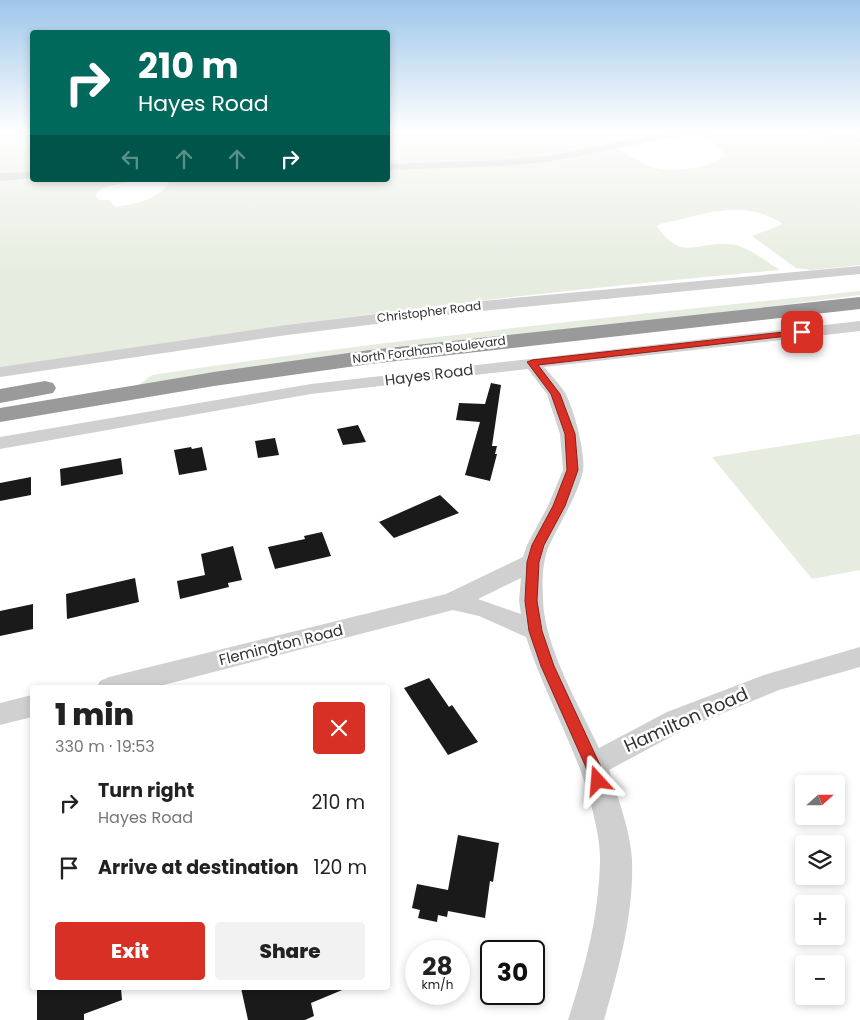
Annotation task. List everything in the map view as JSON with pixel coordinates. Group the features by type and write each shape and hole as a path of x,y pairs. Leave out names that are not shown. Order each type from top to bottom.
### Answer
{"highway":[{"name":"North Fordham Boulevard","path":"0,396 125,375 374,340 860,287"},
{"name":"North Fordham Boulevard","path":"0,415 223,377 370,357 860,304"},
{"path":"44,408 83,394 113,388 124,382 125,375"}],"street":[{"name":"Christopher Road","path":"0,372 287,330 465,308 860,270"},
{"name":"Hayes Road","path":"0,443 311,389 532,362 860,326"},
{"path":"532,362 556,394 570,434 573,470 559,506 538,545 533,562 531,601 536,631 548,666 593,765 608,815 616,858 613,909 606,953 586,1020"},
{"name":"Flemington Road","path":"121,685 323,635 412,610 453,602 533,562"},
{"name":"Flemington Road","path":"453,602 485,609 536,631"},
{"name":"Hamilton Road","path":"593,765 677,720 764,686 860,657"},
{"path":"0,714 30,706"}],"shaded area":[{"path":"0,180 30,180 30,182 126,182 102,188 95,196 100,200 109,200 115,207 138,203 151,198 163,190 169,184 168,182 390,182 390,180 860,180 860,265 812,270 796,268 752,236 783,224 768,216 752,211 723,210 657,226 674,244 682,247 690,248 717,244 735,245 749,250 780,270 461,303 0,367"},
{"path":"860,291 860,295 136,387 152,375 329,350"},
{"path":"860,434 860,570 812,579 712,457"}],"building":[{"path":"491,383 501,385 492,446 497,446 495,454 497,454 490,481 465,475 480,422 456,420 459,403 485,404"},
{"path":"358,425 366,442 343,445 337,429"},
{"path":"275,438 279,455 258,458 255,441"},
{"path":"191,447 192,449 202,447 207,470 179,475 174,450"},
{"path":"121,458 123,474 61,486 60,469"},
{"path":"31,477 31,495 0,501 0,483"},
{"path":"440,495 459,513 394,538 379,522"},
{"path":"322,532 331,556 275,569 268,547 305,539 304,536"},
{"path":"233,546 242,580 228,583 229,587 180,599 177,581 205,575 201,554"},
{"path":"135,578 139,602 67,619 66,594"},
{"path":"33,604 33,629 0,636 0,611"},
{"path":"429,678 449,707 452,705 478,742 448,755 404,688"},
{"path":"458,835 499,843 493,882 490,881 485,918 448,911 447,917 438,915 437,922 418,918 420,910 412,908 417,884 448,890"},
{"path":"37,990 121,990 122,1000 84,1014 84,1020 37,1020"},
{"path":"241,990 342,990 311,1003 314,1016 305,1020 248,1020"}],"route":[{"path":"598,781 593,765 548,666 536,631 531,601 533,562 538,545 559,506 573,470 570,434 556,394 532,362 802,332"}]}
